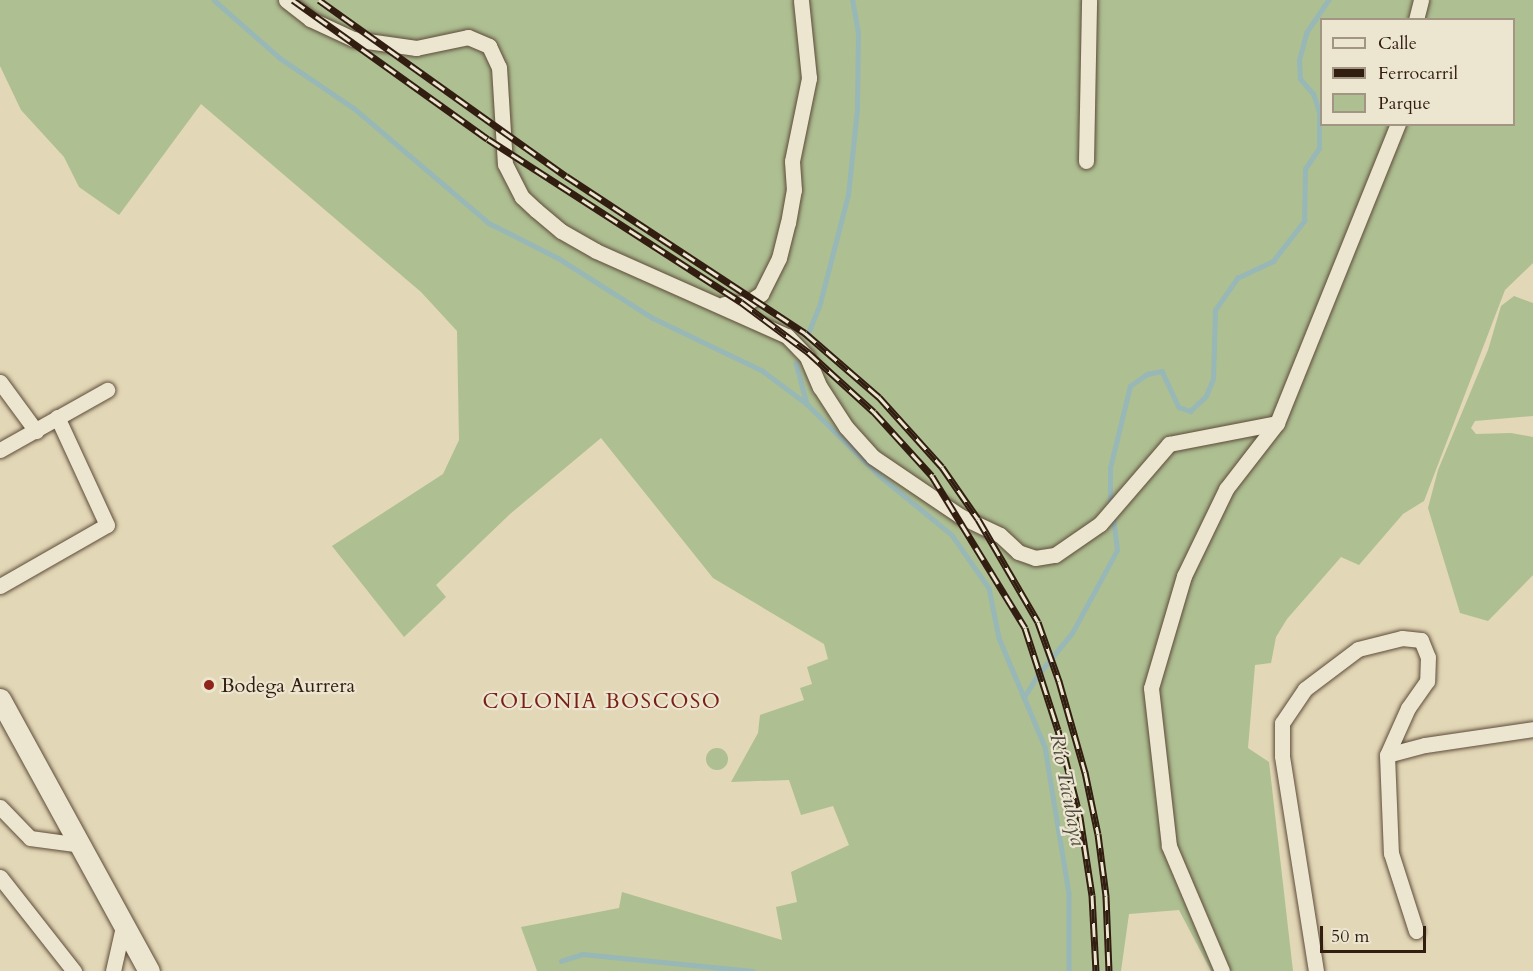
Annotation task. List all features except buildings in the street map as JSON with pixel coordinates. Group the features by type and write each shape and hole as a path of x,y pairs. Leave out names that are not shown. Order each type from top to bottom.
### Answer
{"main road":[{"path":"0,699 127,926 148,971"}],"street":[{"path":"286,0 331,30 364,41 416,48 461,38 483,41 497,59 502,154 522,197 561,231 596,251 795,342 811,365 825,397 863,448 960,516 1000,535 1018,552 1035,558 1048,558 1100,524 1139,475 1169,444 1277,423"},
{"path":"718,305 747,303 761,294 779,258 789,224 794,190 792,161 808,78 801,0"},
{"path":"1086,161 1089,0"},
{"path":"1416,18 1421,0"},
{"path":"1222,971 1169,846 1150,688 1184,576 1226,489 1277,423 1397,126"},
{"path":"0,382 36,431"},
{"path":"0,450 107,390"},
{"path":"0,586 106,525 57,417"},
{"path":"1316,971 1282,756 1282,723 1305,689 1358,649 1402,638 1421,640 1428,657 1427,681 1408,708 1387,755 1391,854 1416,931"},
{"path":"1387,755 1425,745 1533,729"},
{"path":"0,807 30,838 81,845"},
{"path":"0,877 74,971"},
{"path":"113,971 127,926"}],"green space":[{"path":"0,0 1533,0 1533,263 1505,290 1424,501 1403,514 1359,565 1341,557 1287,619 1276,637 1271,663 1255,665 1248,748 1269,762 1293,971 1211,971 1179,910 1129,914 1121,971 537,971 521,927 619,908 622,892 782,940 776,907 797,902 791,872 849,845 833,806 801,815 789,780 731,782 758,733 760,715 804,700 800,688 812,684 807,667 828,659 824,644 713,578 601,438 510,514 436,585 446,597 404,637 332,546 443,474 459,440 457,331 421,292 201,104 119,215 79,187 64,157 21,110 0,66"},
{"path":"1514,296 1533,303 1533,416 1475,421 1471,428 1476,434 1511,433 1533,437 1533,575 1488,621 1460,613 1428,508 1438,470 1488,350 1501,306"},
{"path":"717,748 725,751 728,759 725,767 717,770 709,767 706,759 709,751"}],"waterway":[{"path":"214,0 280,58 355,109 489,223 558,258 653,318 763,371 807,404 879,475 952,535 989,588 999,638 1045,747 1069,893 1069,971"},
{"path":"807,336 820,303 848,195 857,110 858,33 852,0"},
{"name":"Río Tacubaya","path":"1110,505 1110,468 1130,386 1147,374 1162,371 1179,407 1190,411 1206,396 1213,379 1215,310 1237,278 1273,261 1304,221 1305,169 1319,148 1319,112 1313,94 1300,79 1299,60 1306,33 1328,0"},
{"path":"796,363 807,404"},
{"name":"Río Tacubaya","path":"1024,697 1037,676 1072,633 1117,550 1113,516"},
{"path":"561,961 582,954 752,971"}],"railway":[{"path":"293,0 488,139 741,302 808,352 874,412 932,476 1025,628 1058,730 1080,817 1092,895 1096,971"},
{"path":"319,0 566,176 805,333 879,397 942,467 978,519 1038,622 1059,681 1085,772 1098,834 1106,896 1109,971"}],"place":[{"name":"Bodega Aurrera","path":"209,685"}],"district":[{"name":"COLONIA BOSCOSO","path":"602,702"}]}
